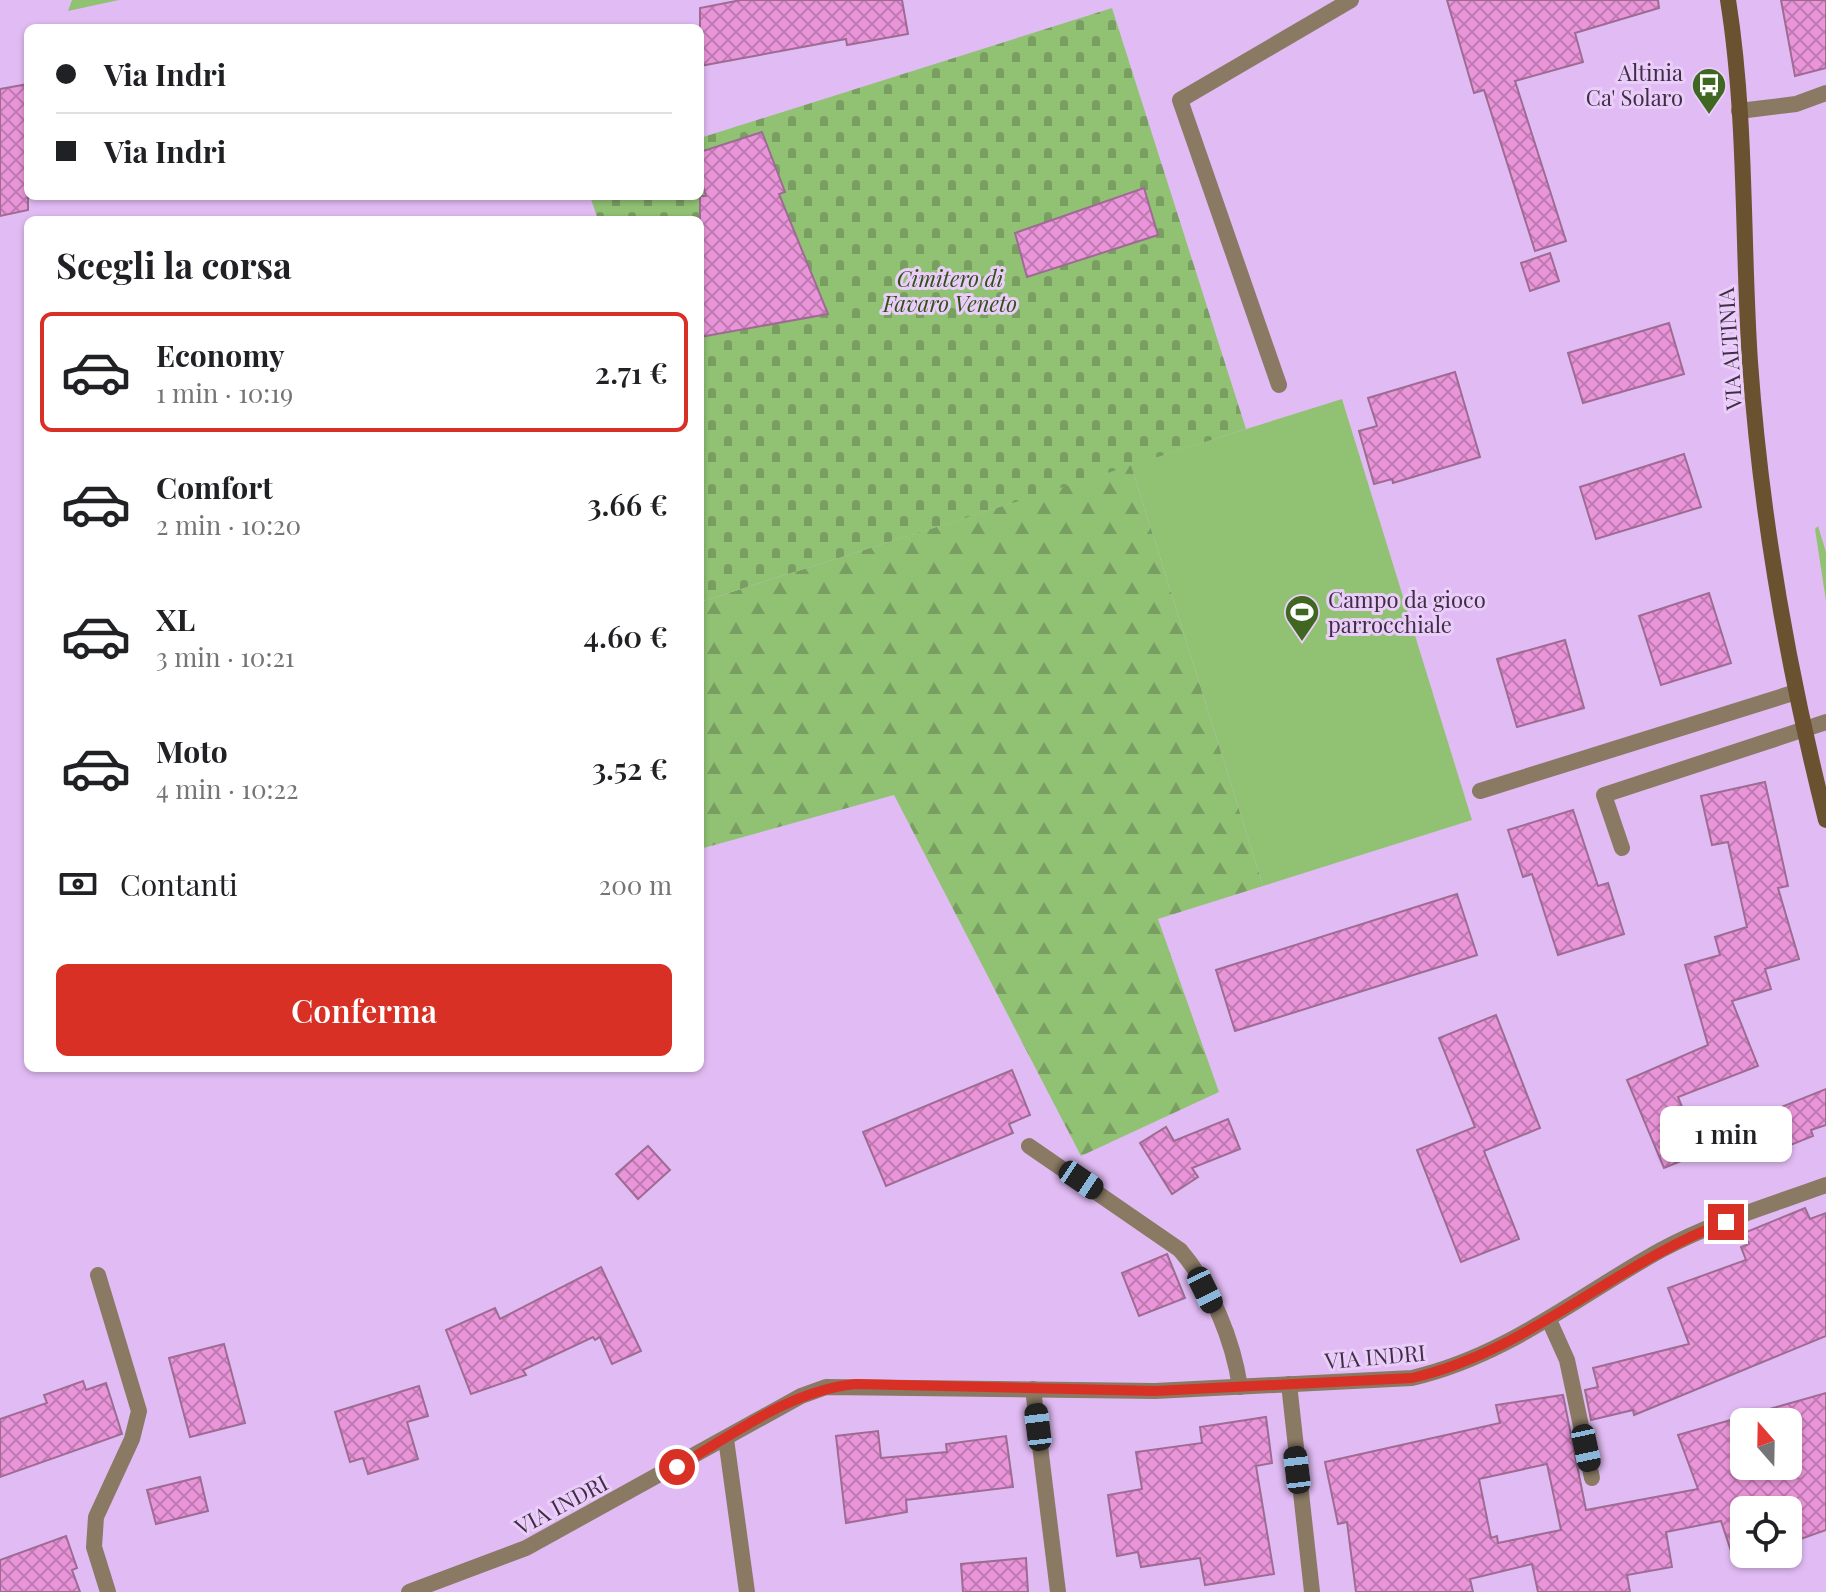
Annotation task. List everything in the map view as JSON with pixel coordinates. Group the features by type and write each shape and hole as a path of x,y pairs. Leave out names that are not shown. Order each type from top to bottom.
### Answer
{"main road":[{"name":"VIA ALTINIA","path":"1728,0 1739,111 1750,361 1763,502 1796,692 1826,820"}],"street":[{"path":"1279,385 1180,100 1351,0"},
{"path":"1739,111 1796,104 1826,93"},
{"path":"1480,791 1796,692"},
{"path":"1622,848 1604,795 1826,722"},
{"path":"1029,1146 1180,1250 1192,1264 1231,1343 1240,1387"},
{"name":"VIA INDRI","path":"409,1592 526,1548 801,1396 826,1387 1155,1391 1412,1378 1448,1370 1549,1320 1661,1250 1701,1231 1826,1185"},
{"path":"98,1275 139,1411 132,1439 96,1517 94,1547 108,1592"},
{"path":"1549,1320 1567,1360 1592,1478"},
{"path":"1289,1384 1312,1592"},
{"path":"1033,1389 1058,1592"},
{"path":"726,1439 747,1592"}],"green space":[{"path":"72,0 119,0 68,11"},
{"name":"Cimitero di Favaro Veneto","path":"1112,8 1246,429 704,601 704,216 597,216 591,200 704,200 704,137"},
{"name":"Campo da gioco parrocchiale","path":"1342,399 1472,820 1263,886 1131,465"},
{"path":"1131,465 1263,886 1158,919 1219,1092 1081,1156 894,795 704,848 704,601"},
{"path":"1818,526 1826,552 1826,601 1815,529"}],"building":[{"path":"741,0 902,0 908,34 847,45 846,39 704,65 704,24 700,24 700,8"},
{"path":"1447,0 1658,0 1659,8 1575,33 1583,62 1515,81 1566,241 1535,251 1484,90 1474,93"},
{"path":"1781,0 1826,0 1826,68 1795,76"},
{"path":"24,85 24,200 28,200 28,210 0,216 0,89"},
{"path":"762,132 785,192 779,194 828,314 704,336 704,216 700,216 700,200 706,196 704,151"},
{"path":"1144,188 1158,235 1027,277 1015,233"},
{"path":"1550,253 1559,281 1530,291 1521,263"},
{"path":"1669,323 1684,374 1583,403 1568,353"},
{"path":"1455,372 1480,457 1393,483 1392,479 1374,484 1359,431 1377,426 1368,398"},
{"path":"1684,454 1701,507 1596,539 1580,487"},
{"path":"1709,593 1731,663 1661,685 1639,616"},
{"path":"1565,640 1584,708 1517,727 1497,659"},
{"path":"1765,782 1788,886 1778,888 1799,959 1765,969 1771,989 1732,1001 1758,1066 1678,1097 1701,1153 1664,1168 1627,1080 1708,1045 1685,965 1720,955 1715,937 1747,927 1728,842 1712,845 1701,796"},
{"path":"1573,810 1598,886 1608,883 1624,934 1558,955 1532,874 1523,877 1508,830"},
{"path":"1457,894 1477,955 1235,1031 1216,970"},
{"path":"1496,1015 1540,1128 1484,1151 1519,1239 1461,1262 1417,1150 1475,1127 1439,1038"},
{"path":"1012,1070 1030,1115 1009,1124 1013,1133 886,1186 863,1132"},
{"path":"1826,1089 1826,1125 1811,1130 1813,1136 1768,1154 1754,1118"},
{"path":"1228,1119 1240,1149 1192,1168 1198,1177 1172,1194 1140,1143 1166,1127 1174,1141"},
{"path":"648,1146 670,1170 638,1199 616,1174"},
{"path":"1805,1208 1810,1219 1826,1213 1826,1336 1634,1415 1633,1410 1591,1420 1585,1390 1598,1387 1593,1368 1689,1344 1668,1288 1746,1260 1741,1247 1749,1244 1744,1233"},
{"path":"1167,1254 1185,1298 1139,1316 1122,1273"},
{"path":"601,1267 641,1351 612,1364 600,1337 595,1340 593,1337 523,1370 526,1375 471,1394 446,1330 495,1308 500,1319"},
{"path":"224,1344 245,1423 190,1437 169,1358"},
{"path":"83,1381 86,1390 106,1383 122,1434 0,1477 0,1419 47,1403 44,1395"},
{"path":"419,1386 428,1416 407,1422 418,1459 368,1474 363,1458 350,1462 335,1412"},
{"path":"1826,1393 1826,1530 1802,1538 1802,1496 1730,1496 1730,1548 1721,1521 1666,1532 1672,1567 1627,1575 1630,1592 1538,1592 1532,1564 1470,1579 1473,1592 1356,1592 1347,1522 1338,1524 1325,1462 1500,1423 1496,1405 1563,1395 1586,1510 1698,1489 1678,1435 1730,1420 1730,1480 1802,1480 1802,1408 1773,1408","holes":["1547,1464 1561,1530 1498,1543 1497,1536 1491,1538 1479,1479"]},
{"path":"1266,1417 1272,1463 1256,1466 1274,1574 1205,1585 1200,1558 1141,1567 1138,1552 1117,1556 1108,1495 1142,1489 1136,1452 1202,1443 1200,1427"},
{"path":"878,1431 881,1458 947,1452 946,1444 1006,1436 1013,1487 906,1500 907,1512 846,1523 836,1436"},
{"path":"200,1477 208,1511 156,1524 147,1490"},
{"path":"66,1536 77,1568 72,1570 80,1592 0,1592 0,1560"},
{"path":"1026,1558 1028,1592 963,1592 961,1564"}],"place":[{"name":"Altinia Ca' Solaro","path":"1709,116"},
{"name":"Campo da gioco parrocchiale","path":"1302,643"}],"route":[{"path":"677,1467 801,1396 826,1387 856,1384 1155,1391 1412,1378 1448,1370 1516,1339 1661,1250 1726,1222"}]}
